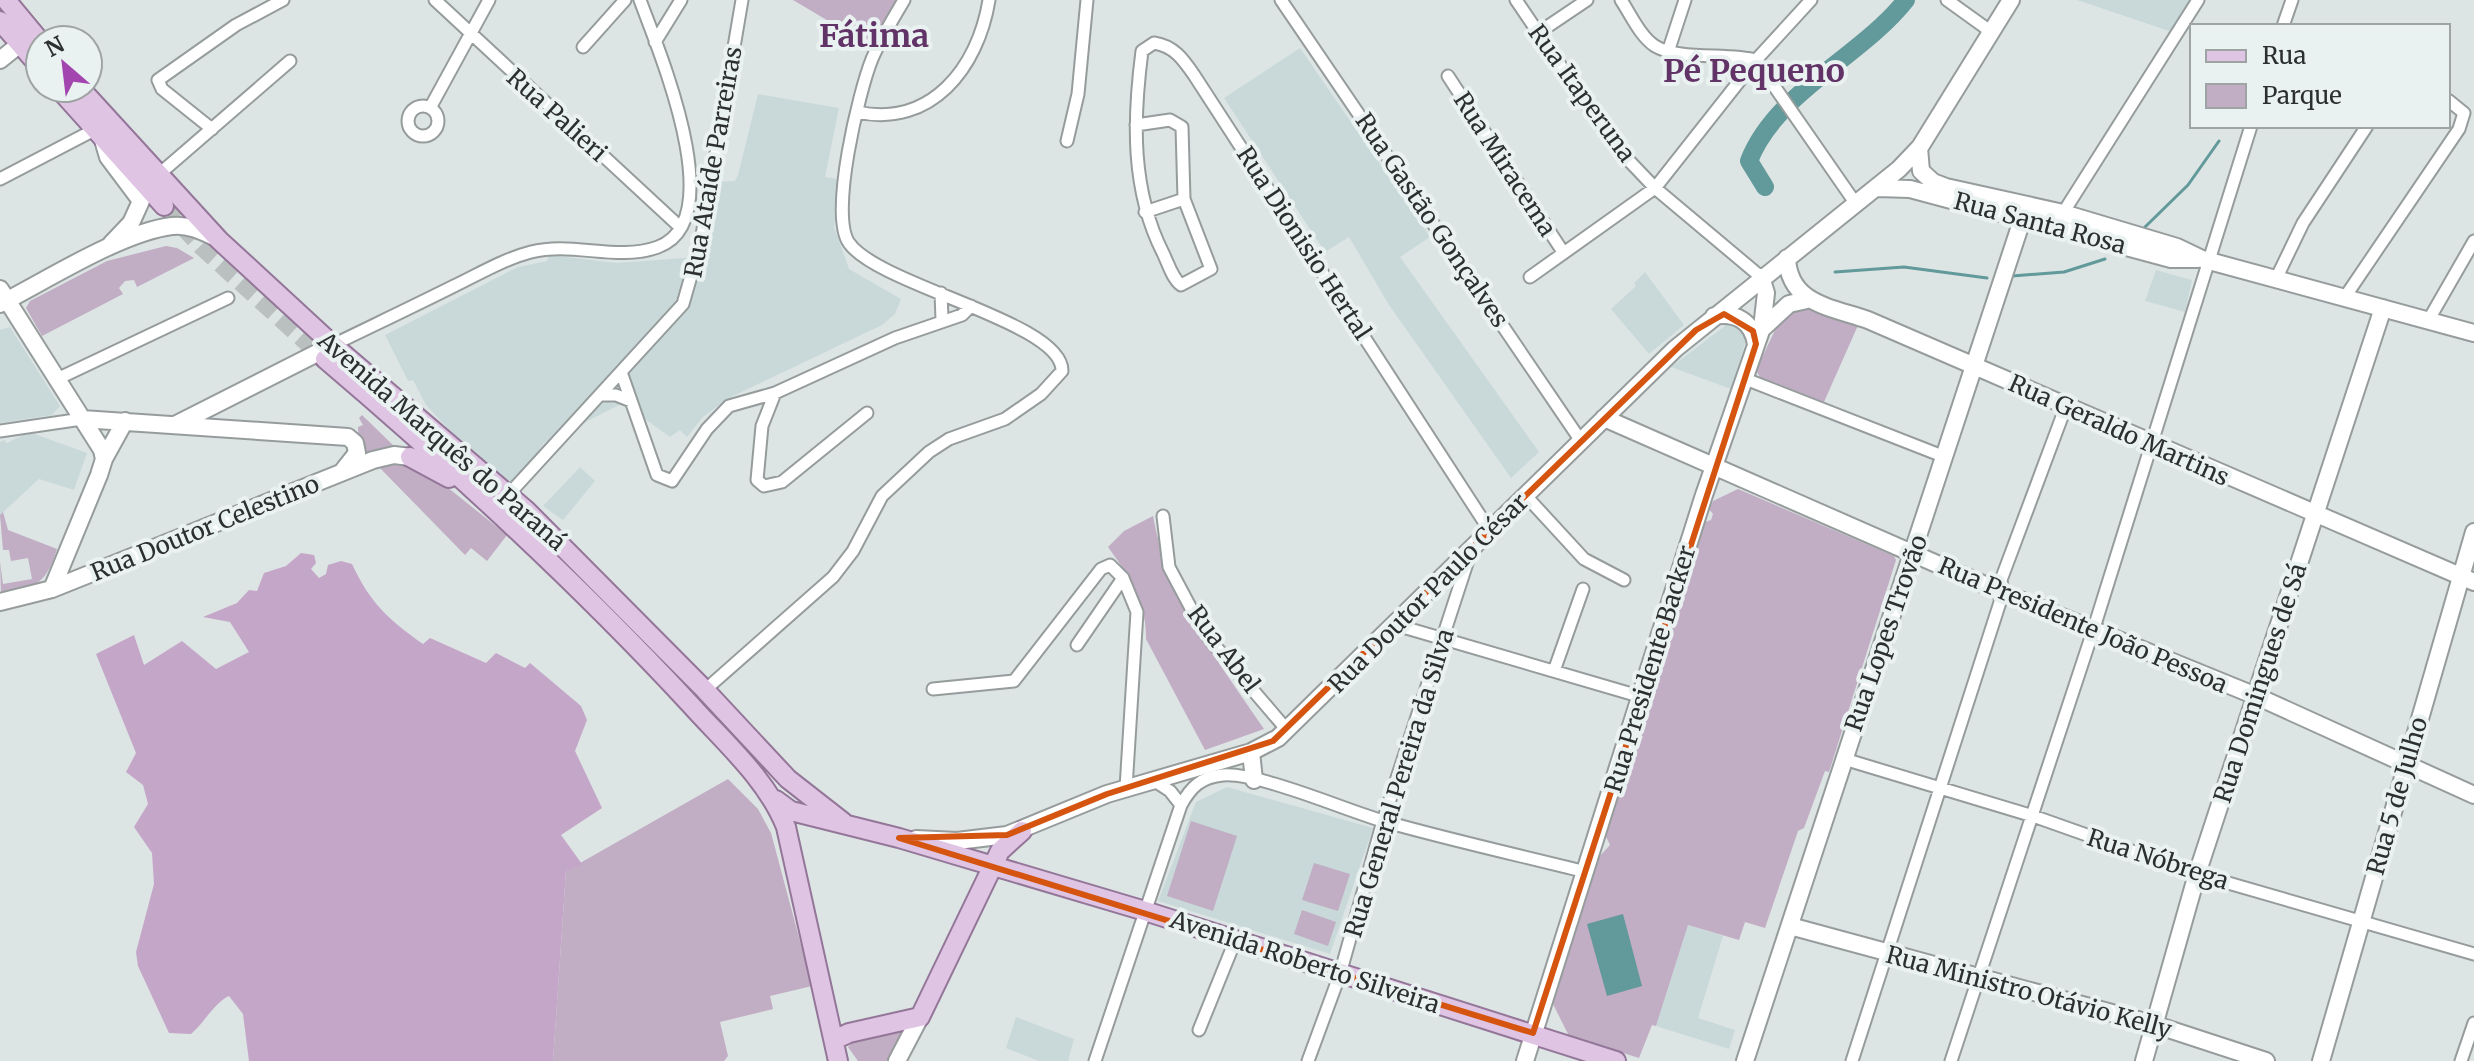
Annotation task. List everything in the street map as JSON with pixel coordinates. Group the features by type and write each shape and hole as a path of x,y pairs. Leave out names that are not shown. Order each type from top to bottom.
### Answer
{"main road":[{"path":"6,0 24,28"},
{"path":"0,21 24,35"},
{"path":"72,104 164,206"},
{"name":"Avenida Marquês do Paraná","path":"94,104 157,176 329,352 400,423 515,528 664,677 774,799 786,827 837,1055"},
{"name":"Avenida Marquês do Paraná","path":"329,352 509,494 705,690 788,779 843,822"},
{"path":"410,457 435,468 515,528"},
{"name":"Rua Doutor Paulo César","path":"774,799 791,811 899,838"},
{"path":"837,1055 849,1033 920,1017 1005,843 1022,831"},
{"name":"Avenida Roberto Silveira","path":"899,838 1145,911 1616,1061"}],"street":[{"path":"212,129 162,89 159,76 236,25 283,0"},
{"name":"Rua Palieri","path":"435,0 469,35 680,227"},
{"path":"430,108 489,0"},
{"path":"583,47 625,0"},
{"path":"174,426 329,352 512,258 546,249 611,253 645,250 671,240 680,227 687,203 687,148 678,102 640,0"},
{"path":"655,42 681,0"},
{"name":"Rua Ataíde Parreiras","path":"509,494 671,319 690,289 742,0"},
{"path":"705,690 833,577 853,551 882,496 929,452 949,439 1005,419 1041,394 1062,371 1062,364 1052,349 971,306 874,263 847,239 842,225 842,203 857,112 871,62 904,0"},
{"path":"857,112 899,116 940,96 967,60 989,0"},
{"path":"1067,141 1078,94 1087,0"},
{"name":"Rua Gastão Gonçalves","path":"1281,0 1581,441"},
{"name":"Rua Itaperuna","path":"1516,0 1604,132 1655,188 1761,277"},
{"path":"1538,33 1587,0"},
{"path":"1621,0 1647,39 1668,52 1723,54 1756,60 1856,204"},
{"path":"1668,52 1685,0"},
{"path":"1530,277 1655,188 1756,60 1811,0"},
{"path":"1947,0 1990,31"},
{"name":"Rua Doutor Paulo César","path":"899,838 957,841 1022,831 1126,788 1251,752 1287,730 1604,418 1714,316 1877,188 1919,148 2011,0"},
{"path":"2063,213 2198,0"},
{"path":"2284,24 2292,0"},
{"name":"Rua Dionisio Hertal","path":"1136,125 1170,120 1179,123 1184,199 1211,269 1181,285 1145,212 1139,188 1136,125 1142,51 1154,43 1165,45 1181,56 1194,75 1490,531"},
{"path":"0,60 24,44"},
{"path":"157,176 290,61"},
{"name":"Rua Miracema","path":"1448,76 1563,252"},
{"path":"2345,297 2459,129 2464,113 2450,102"},
{"path":"1951,1061 2153,444 2205,260 2250,128"},
{"path":"2276,279 2303,223 2366,128"},
{"path":"0,179 99,135 108,157 141,201 131,223 101,252"},
{"name":"Rua Santa Rosa","path":"1919,148 1919,167 1926,177 1974,199"},
{"name":"Rua Santa Rosa","path":"1877,188 1910,189 1974,199 2025,212 2171,259 2205,260"},
{"path":"1145,212 1184,199"},
{"name":"Rua Santa Rosa","path":"2025,212 2063,213 2177,247 2205,260 2474,333"},
{"name":"Rua Lopes Trovão","path":"1745,1061 2025,212"},
{"path":"104,459 99,442 2,298 142,234 175,225 193,228 219,240"},
{"path":"2428,321 2474,241"},
{"path":"1714,316 1733,316 1745,321 1759,336 1789,304 1807,300 1790,280 1787,258"},
{"name":"Rua Presidente Backer","path":"1525,1061 1714,465 1759,336 1766,293 1761,277"},
{"path":"941,293 942,320"},
{"path":"55,380 228,298"},
{"name":"Rua Geraldo Martins","path":"1807,300 1868,320 2270,497 2315,513 2468,580"},
{"path":"621,372 657,475 672,481 707,429 729,406 775,393 942,320 962,315 971,306"},
{"name":"Rua Domingues de Sá","path":"2144,1061 2197,874 2383,308"},
{"path":"1743,378 1945,457"},
{"path":"775,393 762,426 757,480 764,486 782,482 867,413"},
{"path":"601,395 616,395 631,401"},
{"path":"1852,1061 2003,593 2001,580 2066,406"},
{"path":"207,409 205,417 210,428"},
{"name":"Rua Presidente João Pessoa","path":"1604,418 2003,593 2256,696 2474,795"},
{"path":"0,431 82,419 348,437 355,443 357,453 340,474"},
{"path":"52,589 104,459 125,421"},
{"name":"Rua Doutor Celestino","path":"0,602 52,589 340,474 394,455 410,457"},
{"path":"1526,496 1584,559 1624,580"},
{"name":"Rua Abel","path":"1163,516 1169,567 1194,614 1211,641 1287,730"},
{"name":"Rua 5 de Julho","path":"2321,1061 2406,766 2468,580 2474,532"},
{"name":"Rua General Pereira da Silva","path":"1308,1061 1340,974 1383,821 1472,550"},
{"path":"933,689 1014,681 1101,569 1110,565 1123,578 1137,612 1126,788"},
{"path":"1077,645 1123,578"},
{"path":"1554,671 1583,589"},
{"path":"1396,625 1642,697"},
{"path":"1251,752 1254,780"},
{"name":"Rua Nóbrega","path":"1844,759 2033,816 2197,874 2474,954"},
{"path":"1095,1061 1181,805 1188,792 1204,779 1228,775 1254,780 1383,821 1586,872"},
{"path":"1153,780 1170,791 1181,805"},
{"name":"Rua Ministro Otávio Kelly","path":"1790,926 2156,1025 2266,1061"},
{"path":"1199,1030 1235,941"},
{"path":"897,1061 920,1017"},
{"path":"2461,1061 2474,1023"}],"highlighted area":[{"path":"1724,314 1753,331 1756,344 1533,1033 899,838 1007,835 1107,794 1273,741 1696,330"}],"shaded area":[{"path":"2077,0 2189,0 2172,32"},
{"path":"1300,48 1430,237 1400,257 1539,452 1511,478 1389,305 1349,237 1325,252 1224,98"},
{"path":"758,94 839,108 825,177 842,180 834,227 849,269 901,299 895,314 882,325 727,399 703,417 687,437 680,430 670,437 623,403 544,443 509,494 426,405 413,380 408,381 385,335 518,267 547,261 549,255 617,263 697,257 710,232 718,182 735,181 738,175"},
{"path":"2156,270 2192,280 2185,312 2145,301"},
{"path":"1645,272 1684,325 1649,354 1611,309 1636,286 1634,283"},
{"path":"1730,322 1737,324 1746,340 1731,389 1671,367"},
{"path":"10,327 60,406 52,415 0,423 0,330"},
{"path":"29,432 87,453 74,490 39,479 0,515 0,442 4,440 7,443"},
{"path":"580,467 595,481 563,520 543,506"},
{"path":"301,553 314,555 316,563 311,569 319,578 326,574 328,565 341,561 352,564 381,609 423,644 430,638 486,663 496,653 525,668 530,663 581,706 587,720 575,751 602,808 561,835 582,864 566,871 553,1061 249,1061 243,1014 229,996 191,1034 169,1033 138,966 136,952 154,884 152,853 134,827 148,804 143,785 126,772 136,753 96,654 134,635 144,665 182,641 216,669 249,652 230,622 203,617 237,603 249,590 257,591 264,573 286,566"},
{"path":"1227,787 1373,828 1330,954 1158,901 1196,802"},
{"path":"1688,925 1723,936 1698,1018 1735,1030 1729,1049 1656,1026"},
{"path":"1016,1017 1074,1039 1068,1061 1039,1061 1006,1048"}],"green space":[{"path":"793,0 904,0 874,48"},
{"path":"166,246 177,248 194,258 137,287 134,280 125,281 119,288 123,294 42,336 26,308 30,301 107,261"},
{"path":"1812,307 1859,323 1824,402 1760,377 1756,370 1778,324 1794,308"},
{"path":"362,415 396,448 360,460 358,427 363,425 359,418"},
{"path":"397,463 432,475 507,535 487,561 471,548 465,555 379,467"},
{"path":"1738,489 1894,556 1896,560 1829,772 1825,771 1804,828 1798,831 1765,928 1745,922 1739,940 1688,925 1656,1026 1652,1025 1639,1058 1569,1036 1549,996 1598,858 1610,845 1604,832 1633,749 1643,737 1638,730 1705,522 1711,520 1713,514 1709,509 1713,501"},
{"path":"3,512 8,530 57,549 43,578 31,586 1,595 0,562 3,584 32,579 28,558 11,561 9,550 3,550 0,515"},
{"path":"1153,516 1160,546 1182,601 1213,654 1264,729 1205,750 1146,639 1140,602 1130,579 1108,547 1124,531"},
{"path":"728,779 758,809 771,833 812,986 770,996 773,1009 720,1022 728,1056 724,1061 553,1061 566,871"},
{"path":"1191,821 1237,836 1213,911 1167,896"},
{"path":"1314,863 1350,874 1338,911 1302,900"},
{"path":"1302,910 1336,922 1328,946 1294,934"},
{"path":"904,1030 892,1061 858,1061 848,1047 855,1040"}],"water":[{"path":"1623,914 1642,986 1607,996 1587,924"}],"waterway":[{"path":"1765,187 1749,161 1761,137 1798,95 1867,39 1906,0"},
{"path":"2145,227 2188,185 2219,141"},
{"path":"2012,276 2064,272 2105,259"},
{"path":"1835,272 1904,267 1987,278"}],"tunnel":[{"path":"164,206 201,246 325,359"}],"district":[{"name":"Fátima","path":"874,36"},
{"name":"Pé Pequeno","path":"1754,71"}]}
